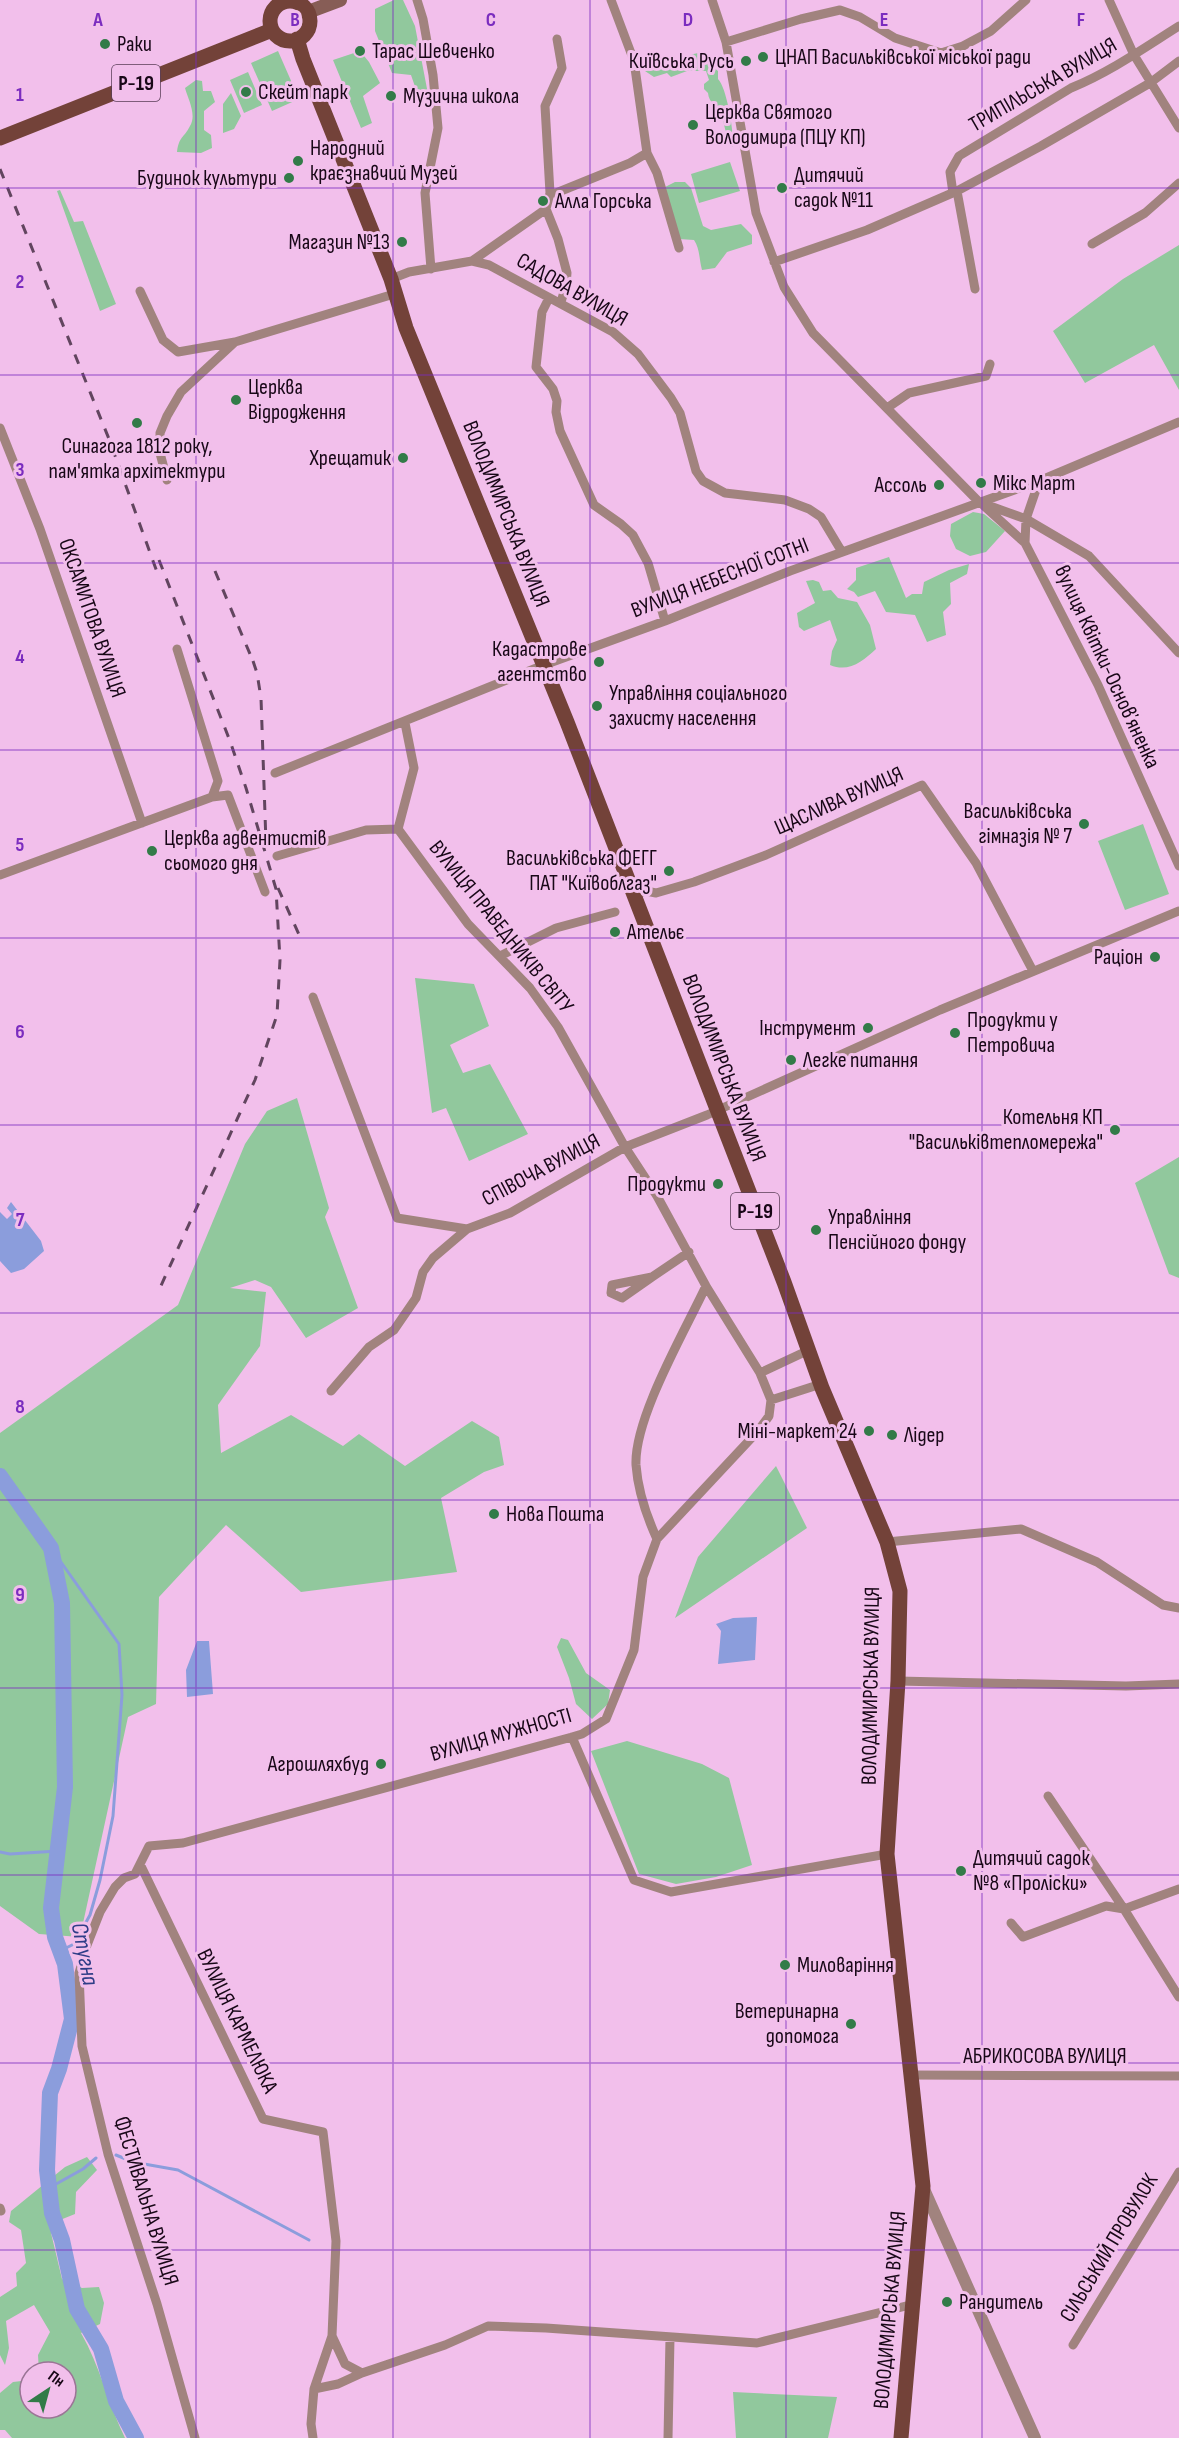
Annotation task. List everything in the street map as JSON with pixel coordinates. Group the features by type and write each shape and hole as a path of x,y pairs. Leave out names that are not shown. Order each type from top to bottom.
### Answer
{"main road":[{"path":"308,12 340,0"},
{"path":"284,1 297,2 308,12 309,28 297,39 288,41 281,39 272,30 270,16 273,9 284,1"},
{"name":"Р-19","path":"0,138 272,30"},
{"name":"ВОЛОДИМИРСЬКА ВУЛИЦЯ","path":"297,39 471,490 544,665 821,1384 887,1542 900,1591 898,1681 887,1854 923,2186 901,2438"}],"street":[{"path":"417,0 423,19 433,75 438,128 424,194 431,269"},
{"path":"611,0 635,65 647,153 657,173 679,248"},
{"path":"712,0 726,42 756,213 784,287 813,333 980,502 1025,543"},
{"path":"726,42 801,19 840,10 860,17 895,38 941,53 963,46 991,31 1026,0"},
{"path":"1109,0 1134,55 1179,128"},
{"name":"ТРИПІЛЬСЬКА ВУЛИЦЯ","path":"975,289 950,172 959,156 1071,88 1134,55 1179,26"},
{"path":"556,39 562,68 545,106 550,193 546,209 558,239 567,273 561,302"},
{"path":"774,262 867,230 955,192 1041,146 1150,83 1179,61"},
{"path":"550,193 556,193 630,163 647,153"},
{"path":"1092,244 1145,213 1179,183"},
{"path":"140,291 163,340 178,352 235,342 392,287 409,272 472,261 546,209"},
{"name":"САДОВА ВУЛИЦЯ","path":"472,261 489,265 549,298 561,302 612,332 638,354 680,413 696,471 703,481 725,493 785,500 809,509 821,517 842,552"},
{"path":"549,298 542,312 536,367 554,389 560,431 594,506 633,535 648,563 665,621"},
{"path":"167,480 160,453 160,433 167,416 181,392 235,342"},
{"path":"887,408 909,393 986,376 990,364"},
{"name":"ВУЛИЦЯ НЕБЕСНОЇ СОТНІ","path":"275,773 405,723 544,665 842,552 1039,481 1179,422"},
{"name":"ОКСАМИТОВА ВУЛИЦЯ","path":"0,428 40,529 142,823"},
{"name":"вулиця Квітки-Основʼяненка","path":"1039,481 1026,519 1025,543 1098,685 1179,866"},
{"path":"980,502 1026,519 1089,556 1179,653"},
{"path":"177,649 218,781 212,797"},
{"path":"277,856 366,830 398,829 414,768 405,723"},
{"name":"ЩАСЛИВА ВУЛИЦЯ","path":"633,895 646,891 656,893 725,871 808,837 922,784 976,862 1033,971"},
{"path":"0,874 212,797 228,795 265,892"},
{"name":"ВУЛИЦЯ ПРАВЕДНИКІВ СВІТУ","path":"398,829 468,924 530,988 558,1027 625,1147 657,1196 706,1286 760,1373 771,1400"},
{"path":"717,1110 940,1010 1179,911"},
{"path":"500,956 556,928 615,912"},
{"name":"СПІВОЧА ВУЛИЦЯ","path":"313,996 398,1218 467,1229 510,1213 625,1147 717,1110"},
{"path":"331,1391 369,1347 394,1330 416,1298 423,1272 433,1258 467,1229"},
{"path":"652,1277 689,1252"},
{"path":"657,1539 643,1509 636,1463 645,1415 706,1286"},
{"path":"760,1373 809,1350"},
{"path":"771,1400 821,1384"},
{"name":"ВУЛИЦЯ МУЖНОСТІ","path":"141,1864 149,1846 183,1842 572,1737 582,1734 606,1719 634,1650 643,1577 657,1539 758,1431 769,1416 771,1400"},
{"path":"887,1542 1021,1529 1096,1562 1163,1605 1179,1608"},
{"path":"898,1681 1126,1686 1179,1684"},
{"path":"572,1737 634,1880 671,1892 887,1854"},
{"path":"1048,1796 1124,1909 1179,1997"},
{"name":"ФЕСТИВАЛЬНА ВУЛИЦЯ","path":"141,1864 135,1874 124,1878 115,1887 100,1912 87,1945 79,1973 82,2046 108,2154 157,2304 195,2438"},
{"name":"ВУЛИЦЯ КАРМЕЛЮКА","path":"141,1864 263,2119 323,2132 336,2241 332,2336 314,2389 311,2424 313,2438"},
{"path":"1011,1923 1023,1937 1106,1906 1124,1909 1179,1889"},
{"name":"АБРИКОСОВА ВУЛИЦЯ","path":"910,2075 1179,2076"},
{"name":"СІЛЬСЬКИЙ ПРОВУЛОК","path":"1073,2345 1179,2172"},
{"name":"ВОЛОДИМИРСЬКА ВУЛИЦЯ","path":"923,2186 1035,2438"},
{"path":"314,2389 338,2384 362,2373 445,2346 488,2326 757,2343 914,2304"},
{"path":"332,2336 345,2364 362,2373"},
{"path":"668,2438 670,2338"}],"green space":[{"path":"394,0 403,0 415,26 428,94 420,101 411,75 392,73 375,31 375,9"},
{"path":"278,51 299,99 272,111 251,63"},
{"path":"360,51 369,62 380,83 363,96 372,123 361,128 333,60"},
{"path":"698,53 718,71 718,79 729,111 733,147 730,146 720,113 704,89 704,84 709,80 706,71 687,71 671,77 667,73 654,77 645,71 647,65"},
{"name":"Скейт парк","path":"248,72 262,105 244,113 230,80"},
{"path":"196,80 202,81 203,91 211,91 215,102 204,111 204,130 211,135 212,148 201,153 177,152 180,140 190,126 193,117 185,88"},
{"path":"231,93 241,116 234,129 223,133 223,104"},
{"path":"730,162 740,191 699,203 691,174"},
{"path":"675,182 685,182 691,188 703,226 711,230 741,224 752,235 752,244 727,252 715,268 702,270 694,240 679,239 663,188"},
{"path":"60,190 74,222 83,221 116,304 100,311 57,191"},
{"path":"1179,245 1179,390 1154,345 1085,383 1053,331 1123,279"},
{"path":"973,512 984,514 1005,531 986,552 970,556 956,549 950,536 951,524"},
{"path":"889,557 906,598 912,594 922,594 924,582 949,570 969,564 967,574 950,583 951,604 943,612 946,635 927,642 915,615 886,612 875,591 858,597 847,589 856,580 856,568"},
{"path":"806,581 819,582 823,591 831,590 838,598 857,602 870,625 876,649 855,665 843,668 830,665 832,651 837,640 830,620 804,631 799,627 797,613 815,603"},
{"path":"1143,824 1169,894 1125,910 1098,841"},
{"path":"415,978 474,984 489,1026 450,1045 463,1073 490,1064 528,1134 469,1161 446,1108 432,1113"},
{"path":"297,1098 329,1208 325,1217 358,1308 306,1338 271,1287 255,1280 230,1288 266,1292 260,1346 218,1405 221,1453 291,1415 343,1446 359,1434 405,1466 472,1421 499,1437 504,1465 484,1472 441,1498 457,1572 301,1592 226,1525 159,1597 156,1704 128,1717 80,1937 39,1934 0,1906 0,1433 178,1305 245,1144 267,1111"},
{"path":"1179,1157 1179,1278 1169,1274 1135,1183"},
{"path":"776,1466 807,1528 675,1618 698,1557"},
{"path":"561,1638 568,1640 586,1673 610,1690 608,1704 592,1719 576,1704 557,1647"},
{"path":"627,1741 702,1764 729,1778 752,1865 716,1877 676,1884 639,1874 591,1751"},
{"path":"87,2157 97,2170 76,2192 75,2214 60,2220 51,2233 62,2279 82,2288 99,2287 104,2303 100,2324 81,2333 94,2358 125,2438 12,2438 5,2430 0,2430 0,2393 13,2382 18,2381 18,2420 78,2420 78,2360 38,2360 38,2355 50,2332 34,2305 6,2321 9,2348 5,2365 0,2355 0,2297 17,2286 16,2273 26,2263 21,2230 9,2222 11,2211 65,2167"},
{"path":"733,2392 837,2397 828,2438 736,2438"}],"water":[{"path":"11,1202 41,1241 44,1251 24,1269 11,1273 0,1261 0,1212 7,1219 12,1214 7,1208"},
{"path":"757,1617 755,1660 718,1664 721,1631 716,1624 733,1618"},
{"path":"197,1641 209,1641 213,1694 187,1697 186,1670"}],"waterway":[{"name":"Стугна","path":"0,1476 51,1548 62,1603 65,1787 51,1908 55,1937 65,1964 72,2019 50,2093 47,2170 52,2213 62,2240 77,2309 101,2349 116,2401 136,2438"},
{"path":"51,1548 119,1644 122,1695 113,1816 100,1880 90,1915 74,1944 62,1950"},
{"path":"0,1852 10,1854 58,1851"},
{"path":"116,2155 133,2162 178,2170 309,2240"},
{"path":"49,2188 83,2169 96,2158"}],"railway":[{"path":"0,169 109,439 157,572"},
{"path":"159,560 230,741 246,788 276,889 280,960 277,1015 255,1080 159,1290"},
{"path":"215,571 250,654"},
{"path":"253,661 261,698 266,843"},
{"path":"278,888 301,939"}],"place":[{"name":"Раки","path":"105,44"},
{"name":"Тарас Шевченко","path":"360,51"},
{"name":"ЦНАП Васильківської міської ради","path":"763,57"},
{"name":"Київська Русь","path":"746,61"},
{"name":"Скейт парк","path":"246,92"},
{"name":"Музична школа","path":"391,96"},
{"name":"Церква Святого Володимира (ПЦУ КП)","path":"693,125"},
{"name":"Народний краєзнавчий Музей","path":"298,161"},
{"name":"Будинок культури","path":"289,178"},
{"name":"Дитячий садок №11","path":"782,188"},
{"name":"Алла Горська","path":"543,201"},
{"name":"Магазин №13","path":"402,242"},
{"name":"Церква Відродження","path":"236,400"},
{"name":"Синагога 1812 року, пам'ятка архітектури","path":"137,423"},
{"name":"Хрещатик","path":"403,458"},
{"name":"Мікс Март","path":"981,483"},
{"name":"Ассоль","path":"939,485"},
{"name":"Кадастрове агентство","path":"599,662"},
{"name":"Управління соціального захисту населення","path":"597,706"},
{"name":"Васильківська гімназія № 7","path":"1084,824"},
{"name":"Церква адвентистів сьомого дня","path":"152,851"},
{"name":"Васильківська ФЕГГ ПАТ \"Київоблгаз\"","path":"669,871"},
{"name":"Ательє","path":"615,932"},
{"name":"Раціон","path":"1155,957"},
{"name":"Інструмент","path":"868,1028"},
{"name":"Продукти у Петровича","path":"955,1033"},
{"name":"Легке питання","path":"791,1060"},
{"name":"Котельня КП \"Васильківтепломережа\"","path":"1115,1130"},
{"name":"Продукти","path":"718,1184"},
{"name":"Управління Пенсійного фонду","path":"816,1230"},
{"name":"Міні-маркет 24","path":"869,1431"},
{"name":"Лідер","path":"892,1435"},
{"name":"Нова Пошта","path":"494,1514"},
{"name":"Агрошляхбуд","path":"381,1764"},
{"name":"Дитячий садок №8 «Проліски»","path":"961,1871"},
{"name":"Миловаріння","path":"785,1965"},
{"name":"Ветеринарна допомога","path":"851,2024"},
{"name":"Рандитель","path":"947,2302"}]}
